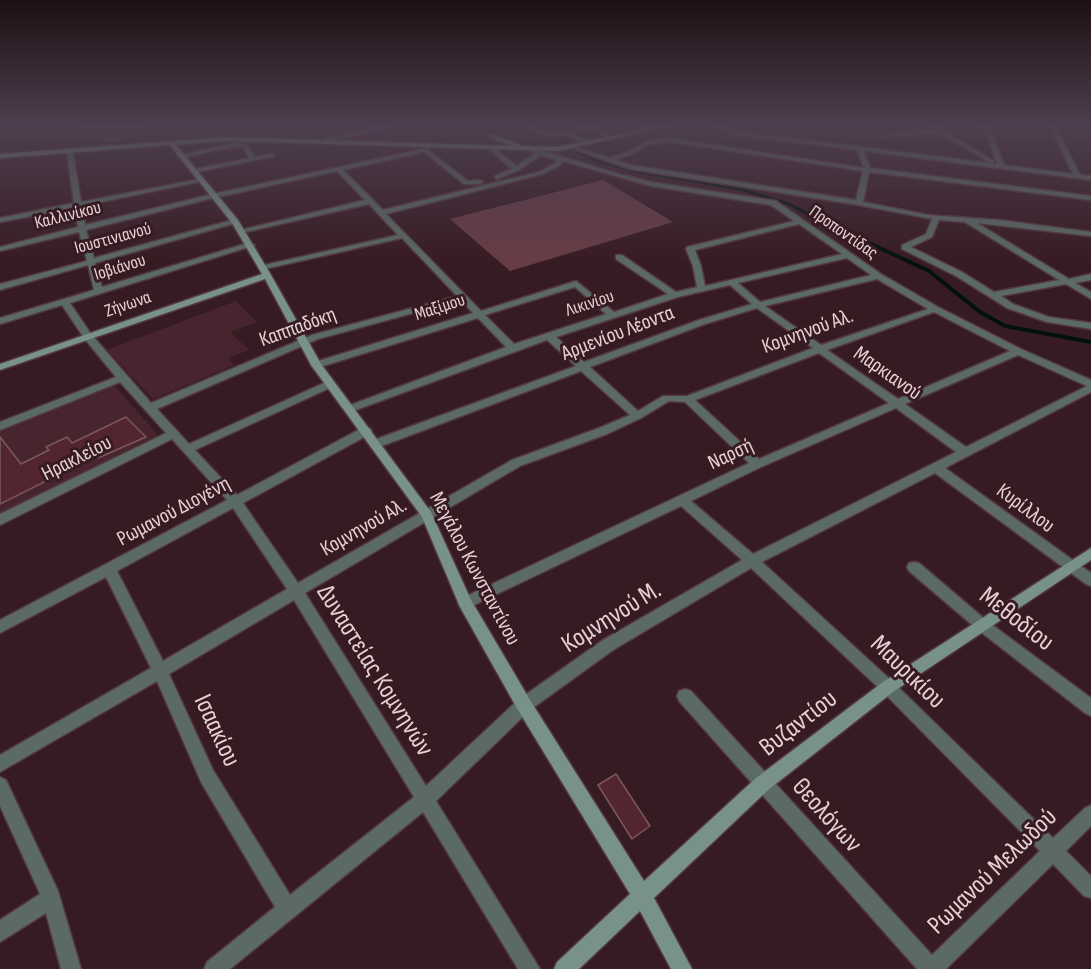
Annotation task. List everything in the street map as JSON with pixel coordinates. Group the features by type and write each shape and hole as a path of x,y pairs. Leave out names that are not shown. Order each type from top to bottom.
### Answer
{"street":[{"path":"73,172 82,228 99,292"},
{"name":"Μεγάλου Κωνσταντίνου","path":"194,172 235,222 250,245 316,365 427,515 465,603 524,705 642,896 682,969"},
{"name":"Καλλινίκου","path":"0,249 213,196 324,172"},
{"path":"342,172 368,202 512,348"},
{"path":"456,172 470,184 509,172"},
{"path":"380,213 543,172"},
{"name":"Προποντίδας","path":"605,172 651,184 764,200 779,206 879,276 935,309 1091,386"},
{"path":"659,172 859,203 936,218 1091,234"},
{"path":"859,203 866,172"},
{"path":"886,172 1091,198"},
{"path":"1041,172 1091,178"},
{"path":"1075,172 1077,176"},
{"path":"1062,175 1068,194"},
{"path":"984,177 989,184"},
{"path":"0,220 200,181"},
{"path":"241,231 368,202"},
{"path":"936,218 929,235 905,247 1010,306 1039,317 1091,326"},
{"path":"967,220 1091,296"},
{"name":"Ιουστινιανού","path":"0,287 90,260 235,222"},
{"path":"701,288 698,267 690,249 800,222"},
{"path":"265,272 402,236"},
{"name":"Ιοβιάνου","path":"0,321 250,245"},
{"name":"Λικινίου","path":"349,409 548,335 675,295 849,255"},
{"path":"619,257 675,295"},
{"name":"Ζήνωνα","path":"0,367 265,272"},
{"name":"Αρμενίου Λέοντα","path":"375,444 702,322 758,305 879,276"},
{"path":"994,295 1091,277"},
{"name":"Μαρκιανού","path":"730,281 758,305 966,453"},
{"name":"Μαξίμου","path":"316,365 479,312 576,284 612,315"},
{"name":"Καππαδόκη","path":"150,408 321,335 464,297"},
{"name":"Δυναστείας Κομνηνών","path":"65,302 87,336 122,378 235,501 296,591 530,969"},
{"name":"Κομνηνού Αλ.","path":"0,764 516,463 603,432 637,416 667,398 688,399 935,309"},
{"path":"548,335 637,416"},
{"name":"Ναρσή","path":"465,603 757,464 1018,351"},
{"path":"0,426 122,378"},
{"path":"188,449 330,384"},
{"name":"Κομνηνού Μ.","path":"214,969 426,798 524,705 608,645 753,561 966,453 1091,386"},
{"path":"688,399 757,464"},
{"name":"Ρωμανού Διογένη","path":"0,627 366,431"},
{"name":"Ηρακλείου","path":"0,520 172,434"},
{"name":"Κυρίλλου","path":"936,467 1091,580"},
{"name":"Μαυρικίου","path":"682,500 753,561 888,687 1091,889"},
{"name":"Βυζαντίου","path":"564,969 762,784 888,687 1091,553"},
{"name":"Μεθοδίου","path":"914,567 981,625 1091,708"},
{"name":"Ισαακίου","path":"109,569 160,670 207,776 288,910"},
{"name":"Θεολόγων","path":"685,696 931,969"},
{"path":"0,786 51,898 71,969"},
{"name":"Ρωμανού Μελωδού","path":"931,969 1091,814"},
{"path":"0,932 51,898"}],"shaded area":[{"path":"603,180 673,222 510,271 450,219"},
{"path":"236,301 257,322 230,332 249,350 228,358 234,365 153,399 107,350"},
{"path":"114,385 158,435 0,515 0,431"}],"building":[{"path":"126,417 146,437 98,458 96,456 0,504 0,437 21,464 49,450 46,447 67,437 72,443"},
{"path":"616,774 650,826 632,839 598,785"}],"waterway":[{"path":"640,172 740,189 789,204 827,224"},
{"path":"824,222 929,271 980,312 1005,326 1091,342"}]}
